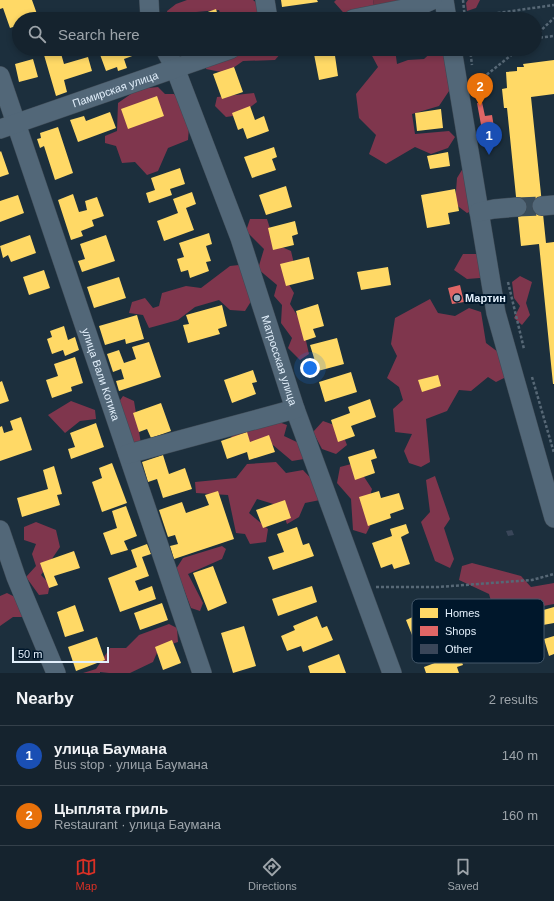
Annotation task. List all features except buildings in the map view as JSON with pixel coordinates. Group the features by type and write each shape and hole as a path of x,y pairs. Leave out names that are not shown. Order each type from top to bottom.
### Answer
{"street":[{"path":"148,0 149,12"},
{"path":"265,0 267,12"},
{"path":"389,12 419,6 432,0"},
{"path":"444,0 454,12"},
{"name":"Матросская улица","path":"169,56 175,68 240,238 295,409 362,587 392,673"},
{"name":"Памирская улица","path":"8,126 210,56"},
{"path":"453,56 496,313 554,518"},
{"name":"улица Вали Котика","path":"0,76 8,126 128,454 202,673"},
{"path":"479,212 517,207"},
{"path":"128,454 295,409"},
{"path":"0,530 16,577 56,673"}],"path":[{"path":"460,12 463,0"},
{"path":"503,12 554,5"},
{"path":"542,30 554,18"},
{"path":"542,37 554,36"},
{"path":"471,56 473,70"},
{"path":"475,84 510,56"},
{"path":"474,77 476,89"},
{"path":"508,282 524,350"},
{"path":"530,372 554,453"},
{"path":"362,587 438,587 532,580 554,574"}],"shaded area":[{"path":"187,0 253,0 267,12 220,12 219,10 167,12 176,4"},
{"path":"336,0 373,0 375,11 343,12 334,2"},
{"path":"373,0 419,0 375,11"},
{"path":"468,0 480,0 476,8 467,11 466,3"},
{"path":"278,56 275,60 243,61 226,73 206,69 207,61 234,57"},
{"path":"372,56 396,56 397,64 408,60 424,59 427,56 449,56 451,88 439,106 412,114 415,134 449,131 455,137 448,148 431,154 415,147 386,164 369,154 376,135 359,118 356,94 378,67"},
{"path":"158,87 165,94 174,94 190,115 188,140 168,148 158,171 147,175 135,162 122,163 116,146 105,143 105,136 117,131 118,103 138,89"},
{"path":"254,93 257,102 240,115 226,117 215,106 217,97"},
{"path":"465,165 480,207 467,213 455,204 457,178"},
{"path":"250,219 267,219 275,244 291,251 295,268 287,281 294,293 290,304 302,323 309,354 300,360 288,348 292,338 281,323 282,305 274,296 277,285 258,269 264,249 246,231"},
{"path":"463,254 478,254 486,270 480,278 467,279 454,270"},
{"path":"239,265 255,295 245,311 230,310 219,300 195,307 178,320 149,328 143,315 129,313 132,302 145,298 153,308 159,306 162,293 186,286 201,288 230,266"},
{"path":"520,276 532,282 526,303 530,315 522,325 514,318 520,306 514,298 512,282"},
{"path":"430,299 438,313 455,316 469,308 481,312 486,343 498,352 506,377 496,382 488,377 471,391 459,390 447,411 426,419 430,462 421,467 409,463 404,451 412,434 395,432 393,409 403,400 399,387 387,378 397,356 391,344 395,318"},
{"path":"123,396 134,401 141,444 135,450 116,406"},
{"path":"71,401 95,410 96,419 80,421 65,433 48,415"},
{"path":"273,420 287,425 284,436 301,444 304,459 292,461 267,440 242,447 230,442 233,431"},
{"path":"323,421 340,427 347,445 336,454 322,449 313,432"},
{"path":"276,462 286,473 303,470 321,489 325,499 305,503 299,517 287,524 280,506 257,499 249,513 268,529 266,542 250,544 245,534 236,533 228,495 196,493 195,482 236,478 247,464"},
{"path":"355,463 372,489 367,506 373,520 366,534 353,530 351,499 337,483 340,467"},
{"path":"435,476 450,519 444,528 454,559 450,568 435,561 421,522 430,512 426,480"},
{"path":"36,522 56,530 60,547 41,575 50,584 48,594 39,595 26,577 36,566 32,554 36,544 24,540 24,527"},
{"path":"222,546 226,549 222,559 188,574 203,603 200,611 191,608 176,569 183,558"},
{"path":"472,563 521,576 531,587 554,583 554,604 544,606 544,599 490,599 489,594 459,580 462,566"},
{"path":"7,593 25,602 23,617 13,617 0,626 0,596"},
{"path":"169,624 177,628 178,642 159,648 153,662 130,673 83,673 96,669 110,648 126,648 139,635"}],"tunnel":[{"path":"517,207 542,206"}],"place":[{"name":"Цыплята гриль","path":"480,106"},
{"name":"улица Баумана","path":"489,155"},
{"name":"Мартин","path":"457,298"}]}
